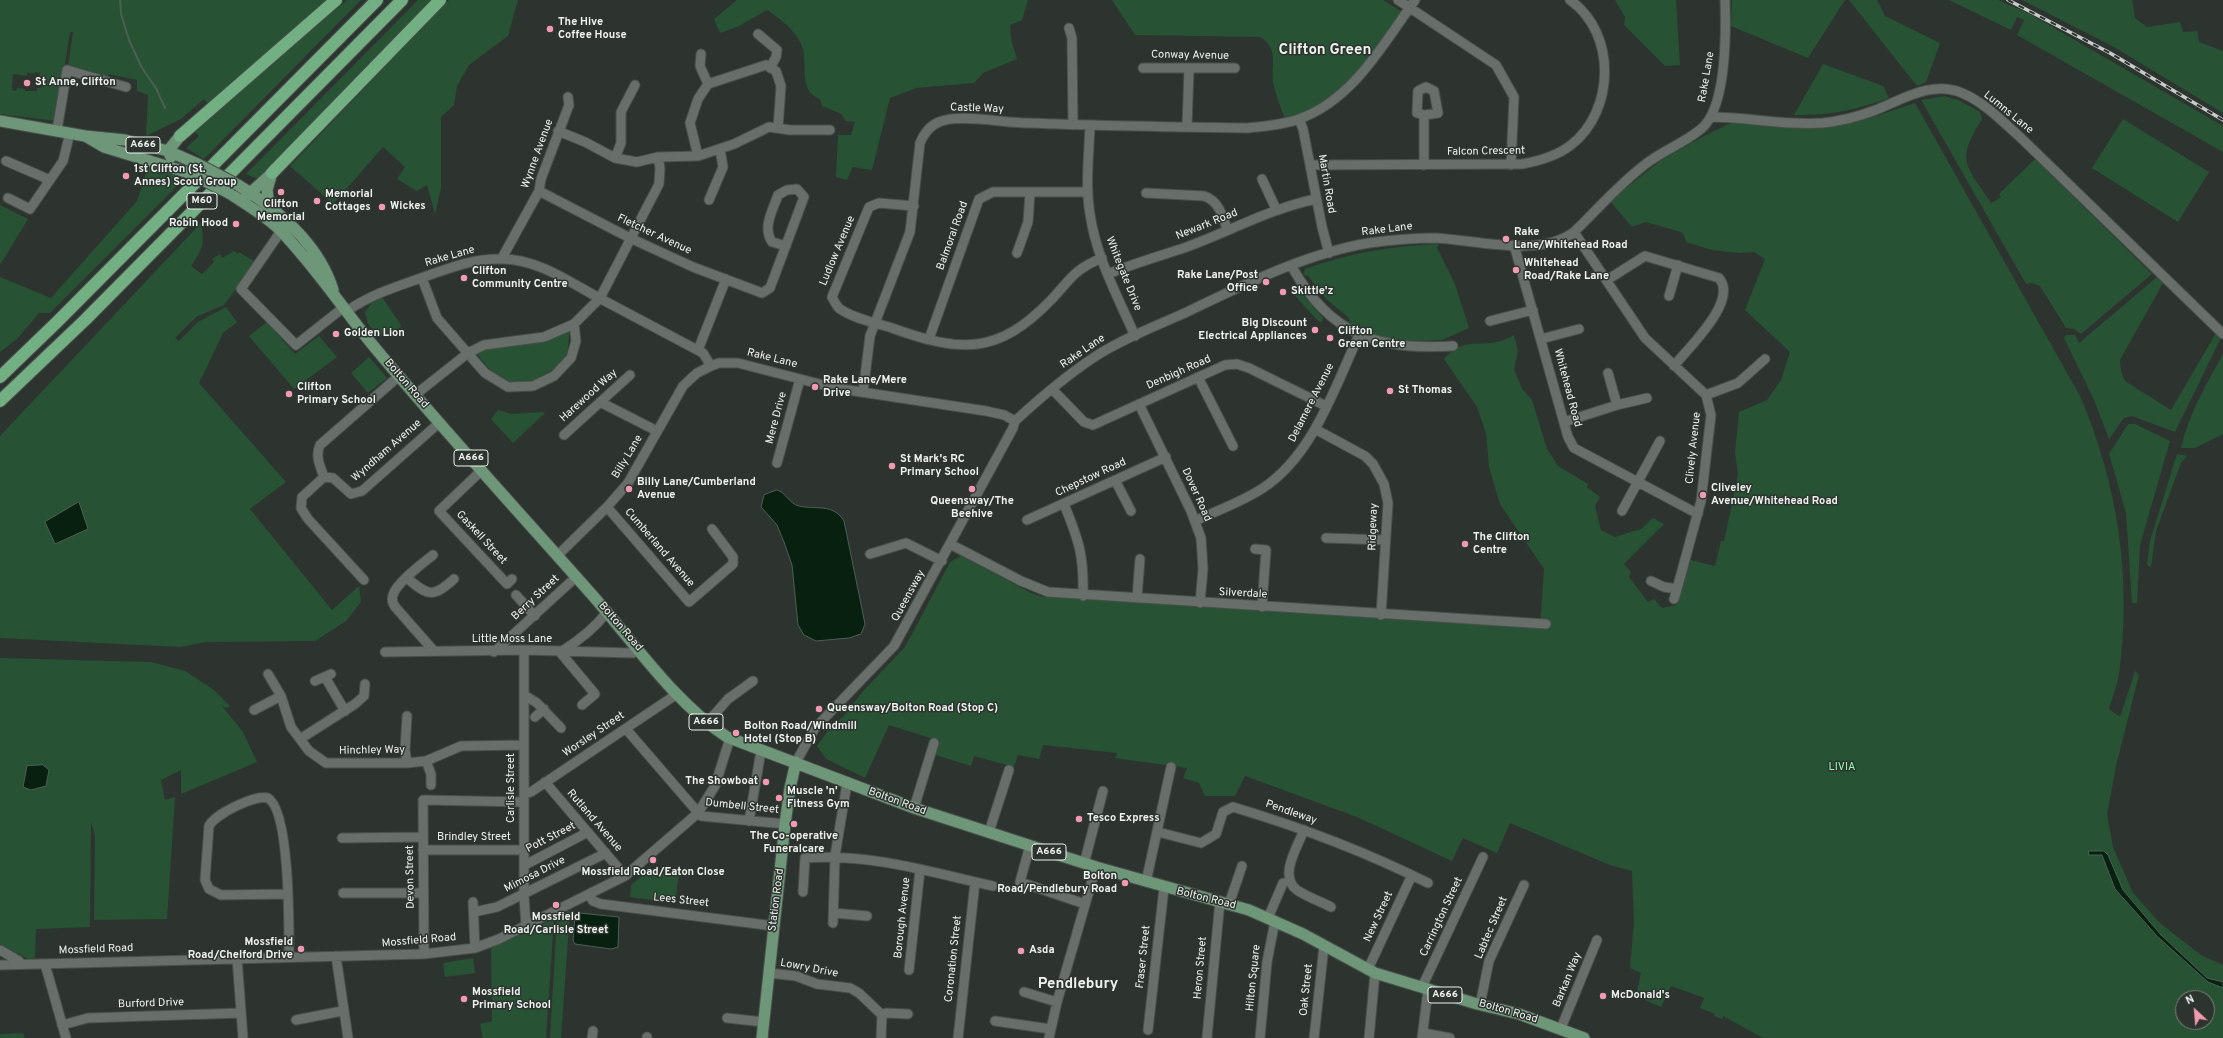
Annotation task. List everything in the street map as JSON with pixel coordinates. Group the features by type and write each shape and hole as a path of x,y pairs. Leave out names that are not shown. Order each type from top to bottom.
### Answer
{"highway":[{"path":"180,136 336,0"},
{"name":"M60","path":"0,377 58,321 377,0"},
{"name":"M60","path":"0,401 86,320 402,0"},
{"path":"272,173 440,0"}],"main road":[{"name":"A666","path":"0,121 85,136 118,139 168,151"},
{"name":"A666","path":"85,136 104,147 190,173 233,195"},
{"path":"177,168 168,151 180,136"},
{"name":"Bolton Road","path":"168,151 238,184 269,206 294,229 311,249 328,274 334,293"},
{"path":"233,195 248,197 272,173"},
{"path":"269,206 267,190 272,173"},
{"name":"Bolton Road","path":"233,195 281,231 334,293 415,395 558,555 677,694 707,723 730,738 914,808 1084,864 1164,888 1225,902 1272,919 1371,971 1480,1005 1519,1014 1561,1028 1584,1038"},
{"name":"Station Road","path":"762,1038 785,824 791,781 796,762"}],"street":[{"path":"1398,0 1413,4 1496,65 1514,97 1511,165"},
{"name":"Falcon Crescent","path":"1310,165 1511,165 1536,162 1570,145 1584,130 1595,114 1603,90 1605,70 1599,40 1590,21 1570,0"},
{"name":"Rake Lane","path":"281,231 241,289 296,346 346,309 367,298 473,261 502,258 532,264 560,275 703,353 711,366 719,363 738,363 800,379 863,392 1004,414 1015,421 1052,389 1095,357 1135,336 1237,289 1329,253 1369,243 1415,239 1451,239 1514,245 1553,243 1574,232 1648,162 1690,137 1702,128 1711,117 1719,87 1725,44 1725,0"},
{"name":"Castle Way","path":"863,392 870,336 910,232 920,143 925,133 937,123 956,119 1187,128 1248,128 1274,125 1299,119 1338,96 1361,74 1413,4"},
{"path":"1069,28 1072,38 1073,124"},
{"path":"758,34 777,50 776,57 770,68"},
{"path":"701,54 700,66 708,84"},
{"path":"698,156 690,123 698,99 708,84 766,65 776,71 781,86 778,128"},
{"name":"Conway Avenue","path":"1143,68 1235,68"},
{"path":"1187,128 1189,68"},
{"path":"57,130 67,70 126,87"},
{"path":"615,158 621,143 621,112 635,85"},
{"name":"Lumns Lane","path":"1711,117 1734,117 1788,124 1823,123 1861,115 1924,90 1943,88 1962,93 1987,109 2020,137 2223,334"},
{"name":"Wynne Avenue","path":"502,258 539,191 558,131 569,105 568,97"},
{"path":"1424,115 1424,165"},
{"name":"Martin Road","path":"1299,119 1303,129 1316,199 1329,253"},
{"name":"Whitegate Drive","path":"1090,125 1087,192 1090,215 1102,258 1135,336"},
{"path":"558,131 615,158 636,162 658,157 698,156 720,149 769,127 830,130"},
{"path":"8,198 30,209 63,161 70,133"},
{"path":"710,200 723,167 720,149"},
{"path":"415,395 468,353 484,345 544,337 574,324 600,298 659,184 660,168 658,157"},
{"path":"6,161 50,180"},
{"path":"1262,179 1276,209"},
{"path":"796,189 804,197 786,246 772,242 768,237 767,226 778,195 787,190 796,189"},
{"name":"Fletcher Avenue","path":"539,191 630,238 693,267 762,293 770,288 786,246"},
{"name":"Balmoral Road","path":"929,339 977,202 985,194 993,192 1087,192"},
{"path":"1017,254 1028,222 1030,193"},
{"path":"1146,193 1204,196 1211,199 1215,202 1228,229"},
{"name":"Newark Road","path":"1108,274 1147,259 1181,249 1276,209 1316,199"},
{"name":"Ludlow Avenue","path":"875,323 839,309 832,297 869,208 879,203 914,206"},
{"path":"1574,232 1645,338 1706,395 1738,383 1765,359"},
{"name":"Whitehead Road","path":"1514,245 1524,286 1533,310 1568,437 1574,448 1698,514"},
{"path":"1607,280 1645,256 1719,278 1724,285 1715,318 1674,366"},
{"path":"875,323 944,344 984,344 1006,337 1035,317 1074,272 1102,258"},
{"path":"1669,296 1678,265"},
{"path":"1292,267 1306,290 1326,313 1359,335 1391,344 1423,348 1453,346"},
{"path":"422,278 437,318 485,373 508,387 533,386 554,376 571,358 576,341 574,324"},
{"path":"698,350 726,279"},
{"path":"1490,321 1533,310"},
{"path":"1541,339 1579,329"},
{"name":"Delamere Avenue","path":"1195,521 1265,487 1283,472 1303,450 1315,429 1359,335"},
{"name":"Denbigh Road","path":"1052,389 1084,422 1096,424 1224,365 1237,364 1249,368 1326,406"},
{"name":"Billy Lane","path":"558,555 607,507 636,472 682,386 697,373 711,366"},
{"path":"1608,373 1617,404"},
{"name":"Harewood Way","path":"564,435 630,375"},
{"path":"364,580 308,520 301,508 302,497 324,477 318,461 317,451 320,445 399,376"},
{"path":"1198,377 1233,446"},
{"name":"Mere Drive","path":"777,463 800,379"},
{"name":"Clively Avenue","path":"1674,599 1698,514 1710,415 1706,395"},
{"path":"1564,422 1617,404 1647,398"},
{"path":"600,402 657,431"},
{"name":"Dover Road","path":"1139,404 1166,457 1195,521 1201,538 1203,569 1200,603"},
{"name":"Queensway","path":"796,762 815,728 894,646 1014,428 1015,421"},
{"name":"Wyndham Avenue","path":"324,477 333,478 347,491 357,493 388,469 439,422"},
{"name":"Ridgeway","path":"1315,429 1365,456 1379,472 1384,484 1388,503 1381,615"},
{"path":"1622,511 1660,441"},
{"name":"Chepstow Road","path":"1027,520 1166,457"},
{"name":"Gaskell Street","path":"482,470 439,511 507,584 512,579"},
{"path":"1115,480 1131,511"},
{"path":"1064,504 1079,541 1084,565 1083,596"},
{"name":"Cumberland Avenue","path":"607,507 689,602 733,564 733,557 712,529"},
{"path":"1326,538 1385,540"},
{"path":"870,554 906,543 942,561"},
{"name":"Silverdale","path":"950,544 1021,581 1048,592 1083,596 1136,598 1381,615 1546,624"},
{"path":"1255,549 1266,550 1262,607"},
{"path":"429,554 394,592 392,604 434,650"},
{"path":"1136,598 1140,559"},
{"name":"Berry Street","path":"494,652 576,577"},
{"path":"407,578 422,591 430,593 440,592 455,580"},
{"path":"1651,581 1664,587 1677,589"},
{"path":"516,595 535,616"},
{"path":"582,705 595,694 560,652 595,627 607,612"},
{"name":"Little Moss Lane","path":"385,652 434,650 494,652 524,650 633,653 638,648"},
{"name":"Carlisle Street","path":"524,650 524,895 526,927"},
{"name":"Hinchley Way","path":"268,674 281,696 288,720 300,739 314,755 326,763 407,763 426,761 461,746 524,745"},
{"path":"315,681 328,675 344,711"},
{"path":"707,723 728,700 753,681"},
{"path":"300,739 355,704 367,694 365,684"},
{"name":"Worsley Street","path":"423,800 524,798 545,782 677,694"},
{"path":"524,695 544,709 561,728"},
{"path":"254,710 281,696"},
{"path":"535,717 544,709"},
{"path":"407,716 405,750 407,763"},
{"path":"626,729 698,813"},
{"name":"Mossfield Road","path":"1,966 20,964 424,954 474,948 526,927 626,876 698,813 715,786 730,738"},
{"path":"914,808 934,743"},
{"path":"749,821 761,751"},
{"path":"426,761 431,774 431,785"},
{"path":"1146,882 1171,767"},
{"path":"989,832 1009,770"},
{"name":"Rutland Avenue","path":"545,782 626,876"},
{"path":"833,923 835,856 846,783"},
{"path":"1084,864 1103,791"},
{"path":"288,894 220,894 209,889 205,880 208,826 211,820 258,797 263,796 272,800 275,806 287,857 288,894 289,957"},
{"name":"Devon Street","path":"423,800 422,837 424,954"},
{"name":"Pendleway","path":"1158,832 1201,843 1216,834 1223,812 1233,807 1304,830 1428,883"},
{"name":"Dumbell Street","path":"698,813 700,816 785,824"},
{"path":"1304,830 1290,866 1290,880 1296,889 1331,907"},
{"name":"Pott Street","path":"525,864 588,832"},
{"name":"Brindley Street","path":"342,838 422,837"},
{"path":"1030,846 1020,882 1085,904"},
{"name":"Brindley Street","path":"423,850 525,850"},
{"name":"Mimosa Drive","path":"474,948 473,907 497,907 524,895 606,853"},
{"path":"803,892 805,858 835,856 867,858 992,886"},
{"name":"Carrington Street","path":"1422,1035 1425,988 1483,857"},
{"name":"Heron Street","path":"1207,1037 1225,902 1242,866"},
{"path":"995,1021 1049,1034 1096,867"},
{"name":"Borough Avenue","path":"909,970 920,870"},
{"name":"New Street","path":"1369,1038 1371,971 1412,875"},
{"name":"Coronation Street","path":"958,1038 975,882"},
{"name":"Hilton Square","path":"1260,1038 1272,919 1283,883"},
{"name":"Labtec Street","path":"1480,1005 1489,961 1524,885"},
{"name":"Fraser Street","path":"1148,1030 1164,888"},
{"path":"343,893 423,893"},
{"name":"Lees Street","path":"589,895 593,901 601,904 774,926"},
{"path":"834,913 867,916"},
{"name":"Barkan Way","path":"1561,1028 1596,940"},
{"name":"Oak Street","path":"1314,1038 1324,946"},
{"path":"0,950 19,960 20,964"},
{"path":"336,956 342,1011 348,1038"},
{"path":"237,958 244,1038"},
{"path":"45,964 66,1038"},
{"name":"Lowry Drive","path":"769,973 796,976 816,984 850,988 859,994 882,1015"},
{"path":"1024,992 1057,1002"},
{"path":"296,1020 342,1011"},
{"name":"Burford Drive","path":"62,1025 88,1018 241,1013"},
{"path":"881,1038 882,1015 886,1013 908,1014"},
{"path":"727,1018 764,1022"},
{"path":"1422,1035 1450,1038"}],"green space":[{"path":"0,0 330,0 208,104 204,99 181,119 146,136 148,95 137,91 137,80 108,74 108,79 68,66 73,32 70,32 56,121 0,114","holes":["27,73 40,73 39,81 43,84 41,88 37,88 37,91 25,91 25,89 17,88 16,91 12,90 13,74 27,76"]},
{"path":"347,0 361,0 204,159 186,148 199,136 194,131"},
{"path":"418,0 433,0 260,180 246,174"},
{"path":"449,0 518,0 508,36 469,65 457,86 454,105 441,117 441,188 435,214 427,185 417,191 397,179 405,167 383,147 333,204 290,166"},
{"path":"737,0 1028,0 1022,20 1010,25 1011,39 1017,59 983,73 974,83 916,88 890,98 872,170 853,167 847,180 836,177 838,135 851,135 855,122 845,121 842,114 822,106 820,99 813,96 809,91 806,85 803,50 798,38 789,27 767,10 739,26 720,33 714,19"},
{"path":"1112,0 1383,0 1401,11 1366,62 1338,91 1322,103 1285,119 1273,82 1272,51 1266,41 1260,37 1135,35"},
{"path":"1615,0 1676,0 1680,65 1665,66 1624,25 1625,17"},
{"path":"1732,0 1845,0 1808,58 1731,26"},
{"path":"1849,0 1877,0 1885,16 1940,43 1926,82 1917,86"},
{"path":"1949,0 1998,0 2030,14 2223,126 2223,152 2017,35 2024,20 2017,17 2011,30"},
{"path":"2022,0 2132,0 2135,18 2147,27 2180,22 2183,32 2197,31 2199,42 2223,51 2223,113 2114,47"},
{"path":"1823,64 1883,86 1889,98 1865,106 1842,111 1794,115"},
{"path":"1945,96 1960,101 1980,112 1982,119 1968,145 1966,154 1970,171 1991,203 2001,197 1999,194 2035,159 2152,274 2081,334 2074,329 2066,328 2040,286 2032,283 2026,284 1921,100"},
{"name":"LIVIA","path":"1915,103 2080,396 2104,463 2119,532 2124,603 2123,638 2119,674 2109,709 2120,717 2135,671 2139,675 2116,766 2107,814 2113,847 2133,893 2160,923 2201,955 2223,965 2223,982 2207,978 2161,935 2123,890 2106,853 2089,851 2089,855 2102,855 2115,889 2158,937 2208,982 2223,988 2223,1038 1763,1038 1723,1016 1722,1019 1714,1016 1715,1014 1700,1008 1704,998 1671,986 1661,1007 1636,996 1641,973 1630,968 1634,923 1632,871 1610,865 1510,823 1497,853 1463,838 1452,861 1357,817 1245,776 1235,796 1205,796 1199,783 1183,778 1187,768 1115,758 1117,753 1043,745 1039,759 1018,755 1014,767 974,756 971,766 936,755 940,741 889,725 865,778 826,759 817,746 832,725 844,716 862,692 905,647 950,562 961,556 1031,593 1044,597 1540,628 1544,569 1500,504 1489,467 1486,433 1477,407 1444,359 1452,351 1461,346 1469,344 1494,343 1514,335 1518,351 1514,369 1522,389 1532,400 1547,449 1558,466 1588,484 1587,487 1600,497 1595,506 1601,530 1615,537 1641,529 1653,518 1664,524 1624,564 1631,572 1629,577 1648,602 1654,599 1662,608 1676,605 1690,560 1715,566 1721,541 1724,541 1738,475 1735,452 1739,412 1767,400 1781,380 1790,352 1745,310 1765,259 1754,252 1740,253 1712,250 1686,242 1684,235 1681,232 1646,222 1632,227 1610,201 1660,161 1702,137 1737,120 1791,128 1830,126 1867,119"},
{"path":"2123,119 2209,172 2178,222 2092,168"},
{"path":"149,164 184,179 50,313 39,313 18,338 0,352 0,277 51,298 137,201"},
{"path":"0,205 28,219 0,265"},
{"path":"201,223 203,236 202,246 191,266 202,274 214,262 212,259 220,254 222,258 234,251 238,254 239,252 256,262 224,305 196,317 175,338 179,341 198,322 226,307 237,322 223,333 199,383 286,482 250,509 332,610 359,586 361,602 346,621 315,641 206,642 180,647 0,638 0,436"},
{"path":"1439,244 1437,248 1455,284 1469,328 1442,340 1395,340 1370,334 1351,324 1348,317 1326,299 1308,276 1303,275 1305,269 1321,263 1370,251 1404,246"},
{"path":"2157,277 2163,283 2120,360 2121,371 2125,381 2171,410 2216,333 2221,338 2175,432 2132,416 2124,418 2109,439 2094,400 2064,338 2066,335 2075,335 2079,343"},
{"path":"1292,286 1296,287 1323,318 1322,322 1318,321 1291,291"},
{"path":"382,297 401,325 400,328 378,336 368,324 365,312 373,301"},
{"path":"267,322 295,354 319,336 337,357 294,389 249,336"},
{"path":"569,328 568,350 563,359 557,366 542,376 524,383 508,382 498,376 489,369 475,351 523,343 546,337"},
{"path":"2223,354 2223,434 2195,448 2181,448 2193,411"},
{"path":"369,357 387,378 368,393 351,373"},
{"path":"498,410 512,414 545,413 513,443 491,419"},
{"path":"2128,424 2135,424 2170,441 2140,545 2137,603 2132,603 2126,513 2109,454"},
{"path":"2177,454 2187,456 2181,463 2156,531 2151,567 2147,565 2150,541"},
{"path":"0,658 151,662 185,671 214,690 230,706 226,708 222,706 243,732 257,762 181,794 181,770 161,780 165,800 175,797 167,919 94,920 95,835 91,822 90,927 36,929 35,958 28,959 0,944"},
{"path":"648,871 679,874 675,903 630,897 631,885"},
{"path":"570,911 561,1038 550,1038 557,917"},
{"path":"554,919 546,1038 483,1038 480,1024 492,1021 491,948"},
{"path":"473,958 475,973 445,977 443,963"},
{"path":"23,1033 25,1038 0,1038 0,1034"}],"shaded area":[{"path":"777,490 783,493 796,505 829,509 840,515 844,521 865,624 861,634 849,638 816,641 804,635 798,625 792,565 777,525 761,507 764,495"},
{"path":"79,502 88,529 55,544 45,522"},
{"path":"43,765 49,770 46,786 31,790 23,787 27,766"},
{"path":"2089,851 2104,851 2108,855 2123,890 2161,935 2207,978 2223,982 2223,988 2208,982 2158,937 2115,889 2102,855 2089,855"},
{"path":"579,913 619,917 618,947 611,949 575,944 573,940 575,916"}],"waterway":[{"path":"120,0 121,14 129,40 142,68 156,88 165,108"}],"railway":[{"path":"2008,0 2110,53 2223,120"}],"place":[{"name":"The Hive Coffee House","path":"550,29"},
{"name":"St Anne, Clifton","path":"27,83"},
{"name":"1st Clifton (St. Annes) Scout Group","path":"126,176"},
{"name":"Clifton Memorial","path":"281,192"},
{"name":"Memorial Cottages","path":"317,201"},
{"name":"Wickes","path":"382,207"},
{"name":"Robin Hood","path":"236,224"},
{"name":"Rake Lane/Whitehead Road","path":"1506,239"},
{"name":"Whitehead Road/Rake Lane","path":"1516,270"},
{"name":"Clifton Community Centre","path":"464,278"},
{"name":"Rake Lane/Post Office","path":"1266,282"},
{"name":"Skittle'z","path":"1283,292"},
{"name":"Big Discount Electrical Appliances","path":"1315,330"},
{"name":"Golden Lion","path":"336,334"},
{"name":"Clifton Green Centre","path":"1330,338"},
{"name":"Rake Lane/Mere Drive","path":"815,387"},
{"name":"St Thomas","path":"1390,391"},
{"name":"Clifton Primary School","path":"289,394"},
{"name":"St Mark's RC Primary School","path":"892,466"},
{"name":"Billy Lane/Cumberland Avenue","path":"629,489"},
{"name":"Queensway/The Beehive","path":"972,489"},
{"name":"Cliveley Avenue/Whitehead Road","path":"1703,495"},
{"name":"The Clifton Centre","path":"1465,544"},
{"name":"Queensway/Bolton Road (Stop C)","path":"819,709"},
{"name":"Bolton Road/Windmill Hotel (Stop B)","path":"736,733"},
{"name":"The Showboat","path":"766,782"},
{"name":"Muscle 'n' Fitness Gym","path":"779,798"},
{"name":"Tesco Express","path":"1079,819"},
{"name":"The Co-operative Funeralcare","path":"794,824"},
{"name":"Mossfield Road/Eaton Close","path":"653,860"},
{"name":"Bolton Road/Pendlebury Road","path":"1125,883"},
{"name":"Mossfield Road/Carlisle Street","path":"556,905"},
{"name":"Mossfield Road/Chelford Drive","path":"301,949"},
{"name":"Asda","path":"1021,951"},
{"name":"McDonald's","path":"1603,996"},
{"name":"Mossfield Primary School","path":"464,999"}],"district":[{"name":"Clifton Green","path":"1325,51"},
{"name":"Pendlebury","path":"1078,985"}]}
